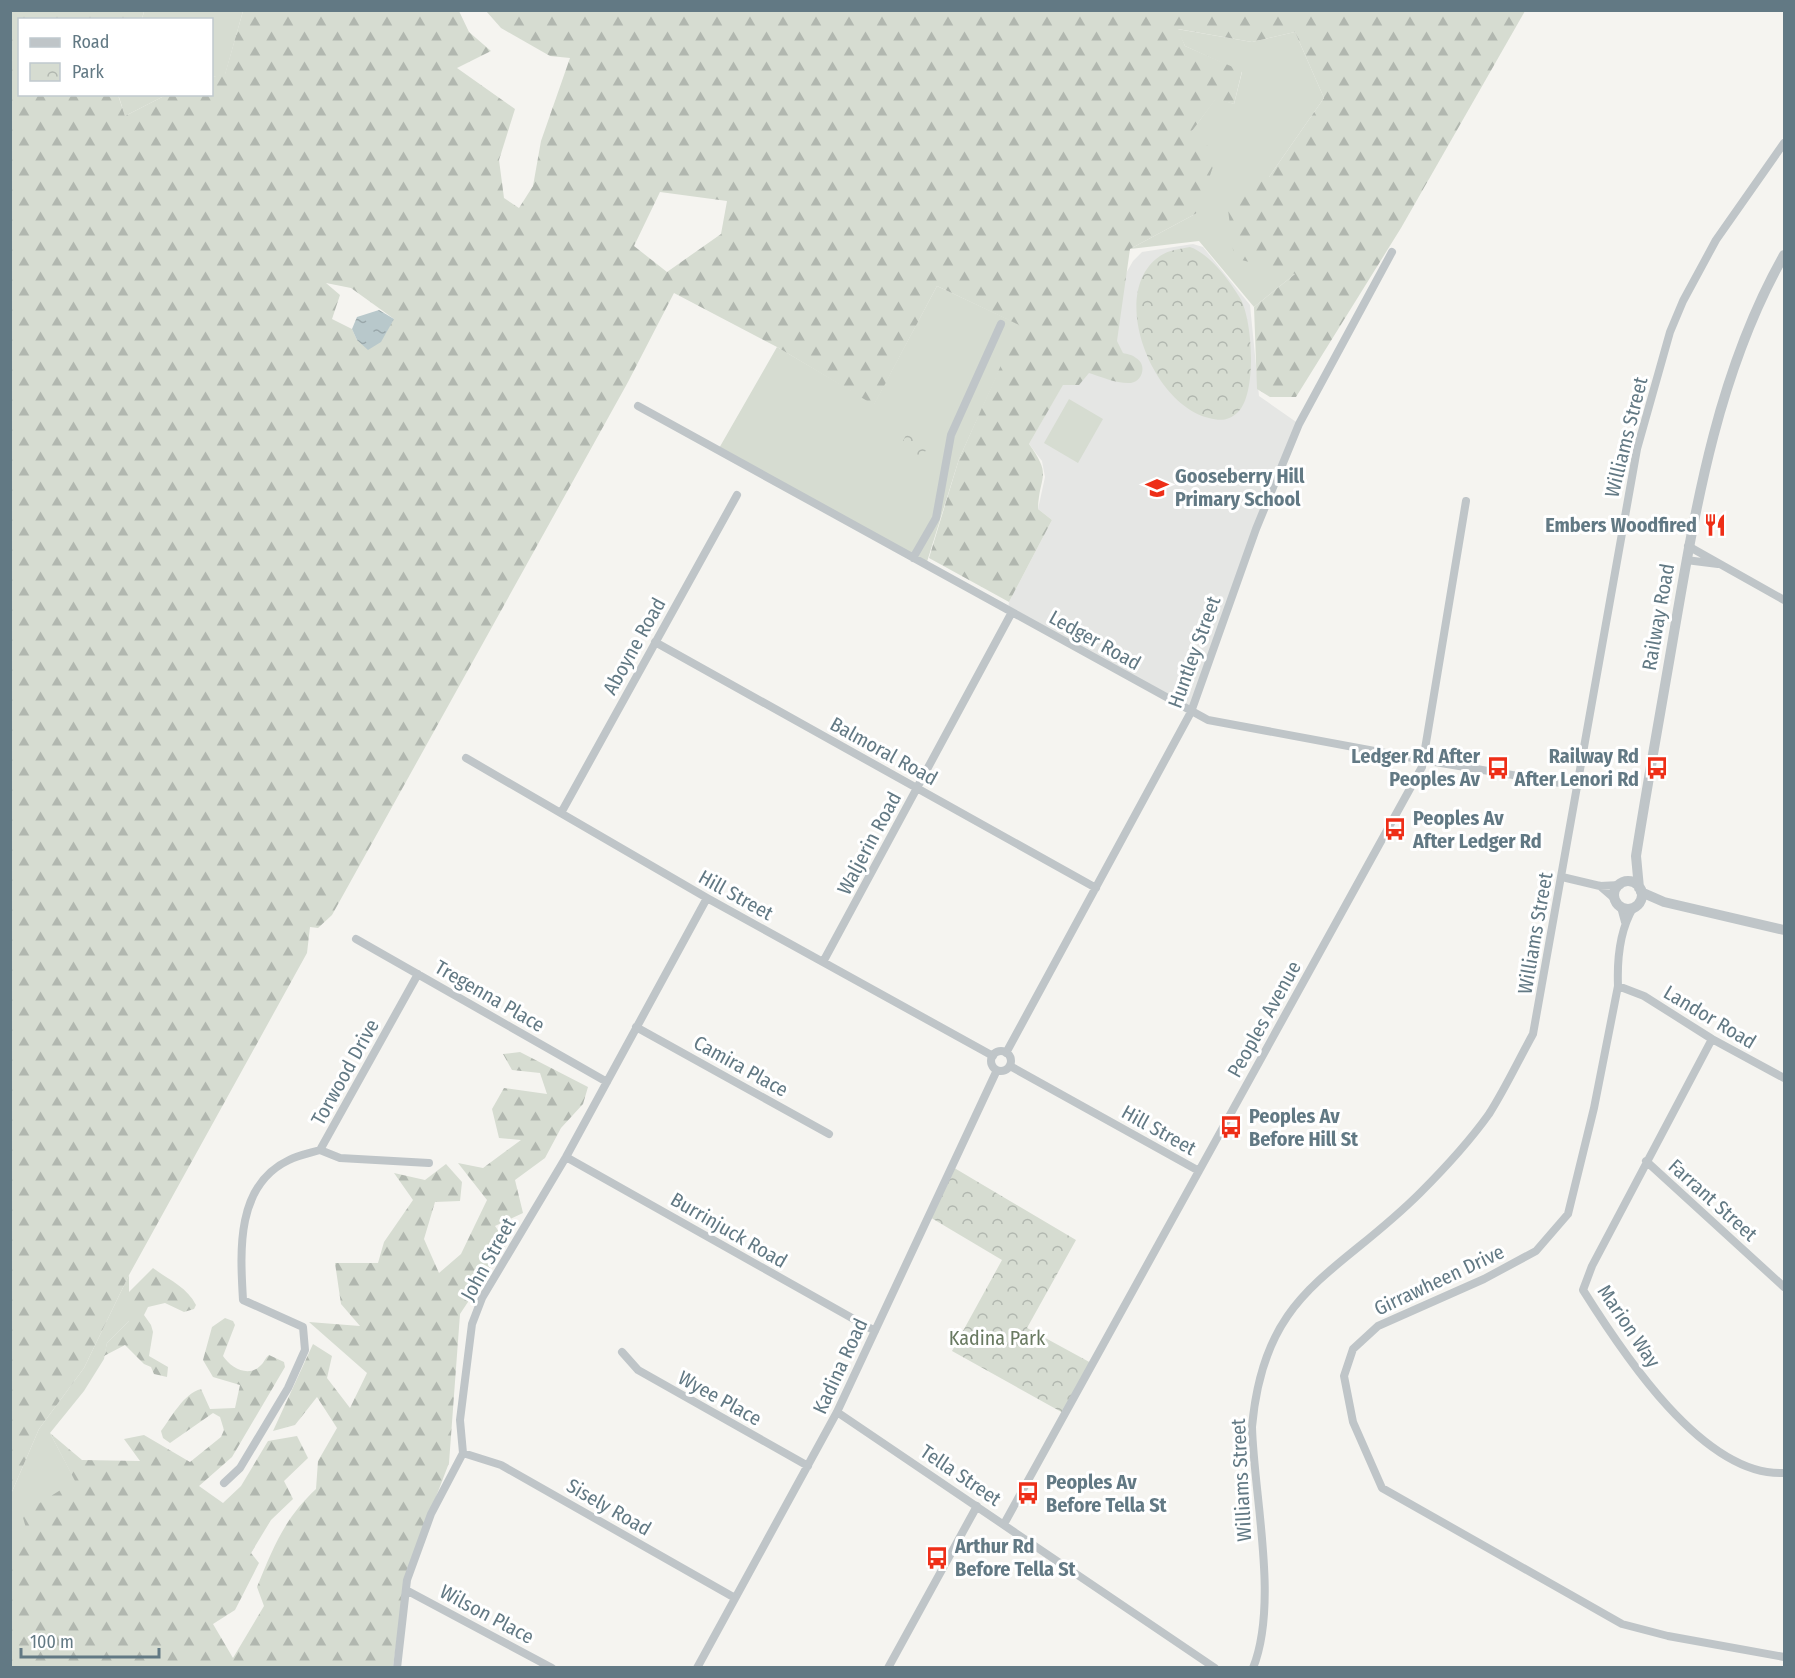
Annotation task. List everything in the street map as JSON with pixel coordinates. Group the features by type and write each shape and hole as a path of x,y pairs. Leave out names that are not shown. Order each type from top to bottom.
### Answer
{"street":[{"name":"Williams Street","path":"1253,1668 1262,1644 1265,1597 1252,1427 1255,1400 1267,1351 1279,1327 1311,1286 1414,1198 1464,1145 1489,1113 1533,1034 1637,449 1670,332 1683,301 1716,240 1785,143"},
{"name":"Huntley Street","path":"1006,1053 1191,712 1256,528 1299,424 1392,252"},
{"name":"Railway Road","path":"1623,883 1636,856 1688,546 1708,452 1742,342 1761,298 1785,255"},
{"path":"913,558 936,518 951,435 1001,324"},
{"name":"Ledger Road","path":"638,406 1208,720 1578,786"},
{"name":"Aboyne Road","path":"561,813 737,495"},
{"name":"Peoples Avenue","path":"1004,1524 1422,767 1466,501"},
{"path":"1688,546 1785,600"},
{"path":"1686,560 1718,564"},
{"name":"Waljerin Road","path":"823,962 1012,612"},
{"name":"Balmoral Road","path":"655,642 1096,888"},
{"name":"Hill Street","path":"466,758 707,898 993,1056"},
{"name":"Railway Road","path":"1636,856 1640,890"},
{"path":"1562,877 1600,886 1635,884 1640,890 1664,902 1785,930"},
{"path":"1618,903 1614,893 1623,883"},
{"path":"1600,886 1618,903 1634,907 1664,902"},
{"path":"1634,907 1640,902 1640,890"},
{"name":"John Street","path":"463,1454 460,1420 472,1324 482,1298 566,1157 707,898"},
{"name":"Girrawheen Drive","path":"1618,903 1625,922"},
{"name":"Girrawheen Drive","path":"1634,907 1625,922 1617,970 1618,986 1594,1108 1568,1214 1536,1251 1484,1279 1378,1326 1365,1336 1353,1349 1344,1376 1353,1422 1382,1488 1622,1624 1668,1636 1785,1657"},
{"name":"Tregenna Place","path":"356,939 607,1082"},
{"name":"Torwood Drive","path":"224,1483 240,1468 288,1388 305,1350 303,1327 243,1300 243,1228 255,1187 288,1160 320,1150 418,974"},
{"name":"Landor Road","path":"1618,986 1644,996 1712,1039 1785,1078"},
{"name":"Camira Place","path":"636,1027 829,1134"},
{"name":"Marion Way","path":"1712,1039 1592,1266 1583,1290 1609,1331 1660,1400 1715,1448 1742,1467 1768,1474 1785,1473"},
{"path":"999,1052 1006,1053 1011,1059 1010,1066 1004,1070 997,1070 992,1064 993,1056 999,1052"},
{"name":"Hill Street","path":"1010,1066 1199,1171"},
{"name":"Kadina Road","path":"697,1668 837,1412 997,1070"},
{"path":"320,1150 340,1158 429,1163"},
{"name":"Burrinjuck Road","path":"566,1157 874,1331"},
{"name":"Farrant Street","path":"1646,1161 1785,1287"},
{"name":"Wyee Place","path":"622,1352 638,1370 808,1466"},
{"name":"Tella Street","path":"837,1412 1215,1668"},
{"path":"397,1668 406,1590 431,1514 463,1454"},
{"name":"Sisely Road","path":"463,1454 501,1465 735,1598"},
{"path":"888,1668 977,1506"},
{"name":"Wilson Place","path":"406,1590 552,1668"}],"shaded area":[{"name":"Gooseberry Hill Primary School","path":"1193,244 1203,247 1250,305 1259,396 1299,424 1191,712 1008,610 1009,602 1052,520 1038,509 1045,477 1042,461 1029,444 1133,261 1142,252"}],"green space":[{"path":"11,11 144,11 142,18 18,18 18,96 118,96 125,116 164,96 213,96 213,77 225,74 243,11 459,11 469,32 491,51 457,68 515,109 499,160 504,198 519,208 533,186 541,141 570,58 550,56 501,28 486,11 1525,11 1401,228 1296,397 1270,397 1257,389 1254,307 1295,274 1234,258 1227,201 1269,177 1324,98 1295,32 1252,42 1178,29 1185,46 1242,71 1234,104 1216,99 1192,131 1217,155 1197,213 1130,249 1117,341 1123,353 1133,356 1142,364 1141,376 1135,382 1126,383 1089,373 1079,385 1063,385 1029,444 1043,470 1038,509 1052,520 1009,602 929,558 959,459 1019,325 937,286 874,405 777,347 674,293 628,382 332,915 318,928 310,927 307,953 129,1275 84,1368 39,1429 11,1494","holes":["660,192 727,201 721,234 667,272 634,246","326,283 351,288 394,319 357,340 352,329 332,319 340,295"]},
{"path":"144,11 243,11 225,75 213,77 213,18 142,18"},
{"path":"1177,29 1252,42 1295,32 1324,98 1269,177 1295,274 1254,307 1199,241 1130,249 1197,213 1192,131 1216,98 1234,104 1242,72 1185,46"},
{"path":"119,96 164,96 125,116"},
{"path":"1190,247 1205,255 1225,276 1240,298 1248,323 1251,356 1248,390 1238,412 1224,420 1209,418 1188,409 1170,392 1154,371 1143,346 1137,320 1137,295 1145,273 1163,254"},
{"path":"937,286 1020,325 959,459 926,565 718,450 777,347 874,404"},
{"path":"1069,399 1103,419 1078,463 1044,443"},
{"path":"906,425 932,439 920,461 904,452 903,441 907,433 902,431"},
{"path":"520,1052 588,1087 583,1104 561,1128 545,1158 515,1180 523,1213 495,1226 507,1243 460,1314 449,1463 406,1575 393,1667 11,1667 10,1553 26,1528 22,1514 75,1481 50,1433 82,1460 140,1461 124,1439 144,1435 190,1462 221,1437 224,1430 220,1417 213,1413 170,1443 163,1438 161,1431 189,1395 201,1389 210,1409 235,1408 240,1385 213,1377 203,1360 212,1327 225,1318 233,1321 235,1325 223,1356 230,1364 240,1370 250,1371 260,1366 269,1355 284,1362 285,1367 232,1457 199,1486 223,1503 241,1486 268,1441 297,1436 308,1458 284,1481 293,1499 271,1520 251,1553 259,1563 235,1610 213,1624 233,1658 264,1606 257,1587 268,1559 287,1523 316,1489 318,1461 337,1428 317,1397 295,1425 273,1431 313,1344 332,1356 327,1378 350,1408 367,1373 309,1322 360,1326 341,1304 335,1263 378,1263 384,1242 413,1200 394,1173 425,1180 446,1164 462,1182 460,1201 435,1202 424,1239 439,1273 461,1254 487,1200 458,1163 483,1168 521,1140 499,1138 492,1109 504,1088 547,1094 540,1073 512,1070 503,1054"},
{"name":"Kadina Park","path":"951,1166 1076,1240 1027,1328 1093,1364 1065,1414 952,1351 1002,1260 928,1216"},
{"path":"153,1268 183,1289 196,1305 194,1309 184,1312 165,1303 148,1307 144,1315 153,1332 149,1356 168,1367 167,1377 154,1374 151,1367 144,1364 125,1345 104,1356 107,1343 129,1321 129,1292"},
{"path":"129,1275 129,1321 107,1343 104,1359 84,1391 50,1433 77,1484 27,1528 11,1553 11,1494 39,1429 84,1368"}],"water":[{"path":"379,310 394,319 381,342 368,350 357,340 352,329 357,317"}],"place":[{"name":"Gooseberry Hill Primary School","path":"1157,488"},
{"name":"Embers Woodfired","path":"1715,525"},
{"name":"Ledger Rd After Peoples Av","path":"1498,768"},
{"name":"Railway Rd After Lenori Rd","path":"1657,768"},
{"name":"Peoples Av After Ledger Rd","path":"1395,829"},
{"name":"Peoples Av Before Hill St","path":"1231,1127"},
{"name":"Peoples Av Before Tella St","path":"1028,1493"},
{"name":"Arthur Rd Before Tella St","path":"937,1558"}]}
